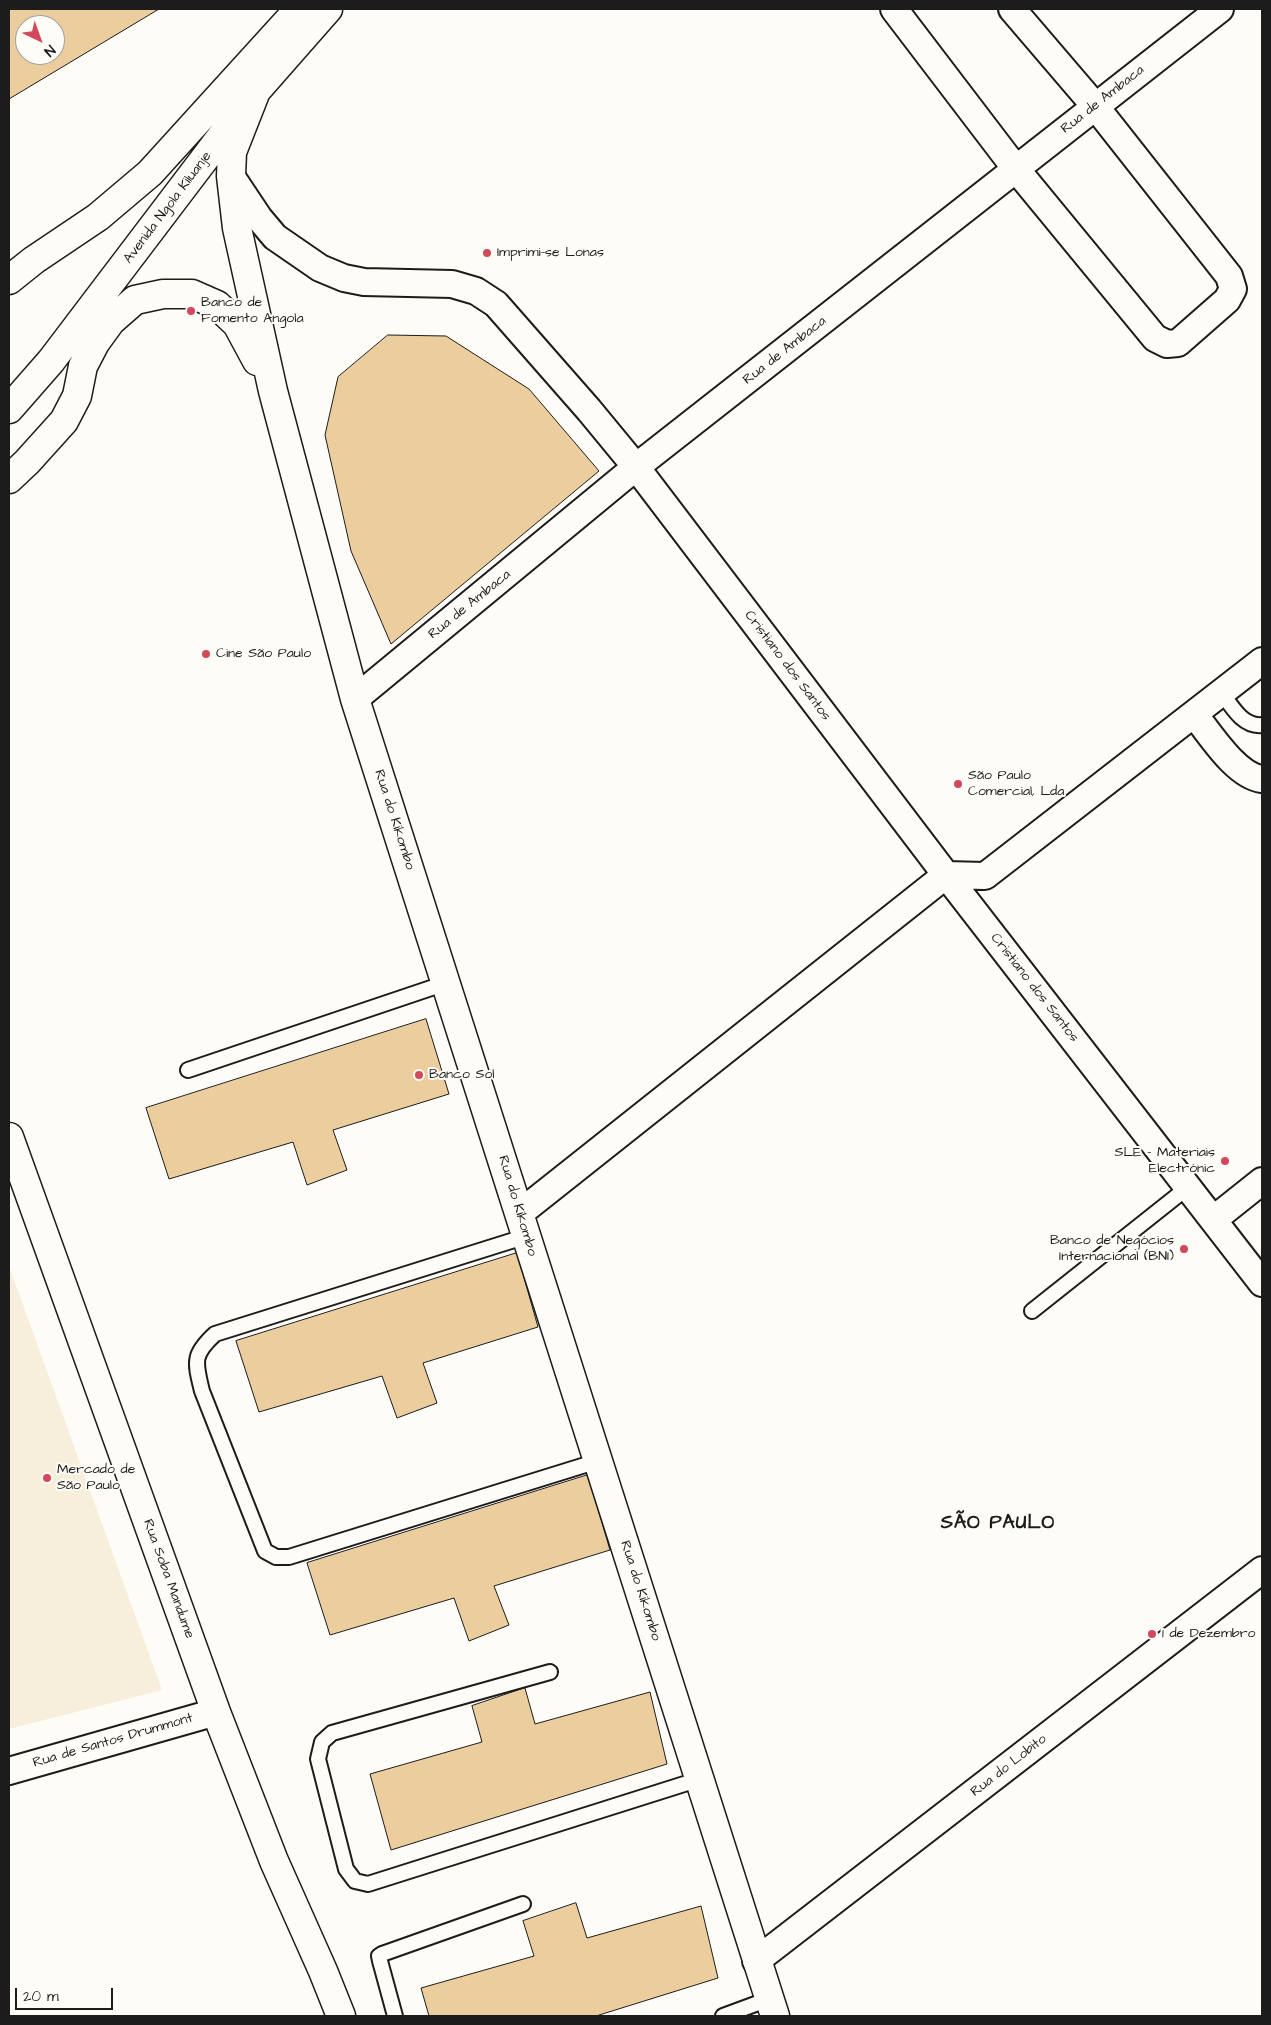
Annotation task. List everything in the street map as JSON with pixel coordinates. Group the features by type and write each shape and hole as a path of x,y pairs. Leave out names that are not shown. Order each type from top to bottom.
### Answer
{"main road":[{"path":"9,280 34,260 98,217 150,173 299,9"},
{"name":"Avenida Ngola Kiluanje","path":"9,409 57,353 256,91 328,9"},
{"path":"256,91 232,152 231,176 237,228 273,391"},
{"path":"9,479 28,462 64,421 77,396 82,366 95,343 111,321 135,300 163,294 192,294 217,305 237,324 273,391"},
{"name":"Rua do Kikombo","path":"273,391 355,699 772,2008"},
{"name":"Rua Soba Mandume","path":"9,1137 216,1712 274,1861 324,1971 341,2016"}],"street":[{"path":"894,9 1016,169 1155,338 1167,344 1178,343 1227,300 1232,289 1229,276 1094,106 1012,9"},
{"name":"Rua de Ambaca","path":"355,699 636,467 1220,9"},
{"name":"Cristiano dos Santos","path":"231,176 259,218 275,237 320,268 344,278 364,282 452,284 476,291 496,304 636,467 946,875 1262,1283"},
{"path":"524,1225 946,875 985,876 1262,661"},
{"path":"1194,714 1236,766 1256,778 1262,779"},
{"path":"1213,1220 1262,1181"},
{"name":"Rua do Lobito","path":"756,1961 1262,1570"},
{"name":"Rua de Santos Drummont","path":"9,1771 216,1712"}],"lane":[{"path":"1222,693 1242,719 1254,726 1262,725"},
{"path":"188,1070 446,983"},
{"path":"1032,1311 1187,1188"},
{"path":"524,1225 215,1334 202,1346 196,1364 202,1390 266,1552 276,1557 289,1557 598,1461"},
{"path":"550,1672 332,1733 322,1742 318,1759 346,1869 355,1881 368,1884 700,1779"},
{"path":"395,2016 379,1956 523,1904"},
{"path":"723,2016 772,2008"}],"shaded area":[{"name":"Mercado de São Paulo","path":"9,1266 162,1690 9,1729"}],"building":[{"path":"9,9 159,9 9,99"},
{"path":"388,335 446,336 529,389 599,471 391,644 351,551 325,435 338,377"},
{"path":"426,1019 449,1094 333,1130 347,1170 307,1185 293,1142 169,1179 146,1108"},
{"path":"517,1253 538,1327 423,1363 437,1403 397,1418 382,1376 259,1412 236,1341"},
{"path":"588,1475 610,1550 494,1586 509,1625 469,1641 454,1598 330,1635 307,1563"},
{"path":"525,1688 535,1724 650,1692 667,1764 391,1850 370,1774 482,1742 472,1706"},
{"path":"576,1903 587,1938 701,1906 718,1978 596,2016 429,2016 421,1988 534,1956 523,1921"}],"place":[{"name":"Imprimi-se Lonas","path":"487,253"},
{"name":"Banco de Fomento Angola","path":"191,311"},
{"name":"Cine São Paulo","path":"206,654"},
{"name":"São Paulo Comercial, Lda","path":"958,784"},
{"name":"Banco Sol","path":"419,1075"},
{"name":"SLE - Materiais Electrónic","path":"1225,1161"},
{"name":"Banco de Negócios Internacional (BNI)","path":"1184,1249"},
{"name":"Mercado de São Paulo","path":"47,1478"},
{"name":"1 de Dezembro","path":"1152,1634"}],"district":[{"name":"SÃO PAULO","path":"998,1524"}]}
